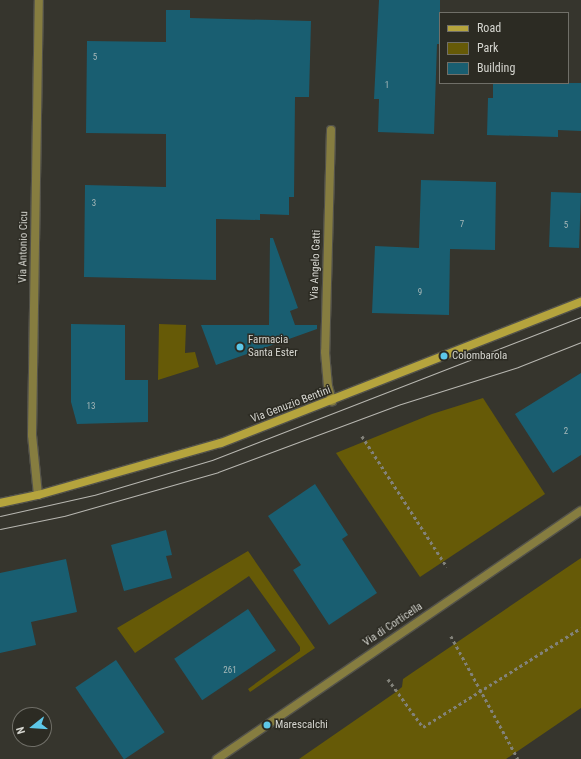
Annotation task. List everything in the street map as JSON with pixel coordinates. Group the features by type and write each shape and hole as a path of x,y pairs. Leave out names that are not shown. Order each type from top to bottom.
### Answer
{"street":[{"name":"Via Antonio Cicu","path":"38,495 32,435 39,0"},
{"name":"Via Angelo Gatti","path":"331,130 325,352 328,386 332,401"},
{"name":"Via Genuzio Bentini","path":"0,502 38,495 196,452 332,401 581,302"},
{"name":"Via di Corticella","path":"217,759 581,511"}],"path":[{"path":"362,436 446,567"},
{"path":"388,678 420,727 423,727 581,628"},
{"path":"451,636 518,759"}],"green space":[{"path":"159,324 186,325 185,353 195,352 199,367 158,380"},
{"path":"483,398 545,494 420,577 336,453 432,414"},
{"path":"248,551 315,648 250,692 248,689 300,651 300,647 249,576 135,653 117,628"},
{"path":"581,558 581,708 506,759 299,759 396,692 402,687 403,679"}],"building":[{"path":"379,0 440,0 434,134 378,132 379,99 374,99"},
{"path":"166,10 190,10 190,18 311,21 309,97 295,97 294,197 289,197 289,215 260,214 260,220 216,219 216,280 84,277 85,185 166,187 166,134 86,133 87,41 166,42"},
{"path":"581,83 581,131 558,130 558,137 487,135 488,98 493,98 493,84"},
{"path":"421,180 496,182 495,250 450,249 449,315 372,313 375,246 419,248"},
{"path":"551,192 581,193 579,248 549,247"},
{"path":"270,238 273,238 298,308 290,311 295,325 317,325 317,329 216,365 201,325 269,325"},
{"path":"71,324 125,325 125,380 148,380 148,422 77,424 71,402"},
{"path":"581,373 581,455 553,473 515,414"},
{"path":"315,484 348,535 342,539 377,593 329,625 293,570 301,565 268,516"},
{"path":"166,530 172,555 166,556 172,578 124,591 111,545"},
{"path":"66,559 77,612 31,622 36,645 0,653 0,573"},
{"path":"248,609 276,650 202,700 174,659"},
{"path":"116,660 165,732 124,759 75,687"}],"tram line":[{"path":"0,516 94,495 212,460 581,317"},
{"path":"0,529 64,516 218,472 401,404 518,367 581,342"}],"place":[{"name":"Farmacia Santa Ester","path":"240,347"},
{"name":"Colombarola","path":"444,356"},
{"name":"Marescalchi","path":"267,725"}]}
